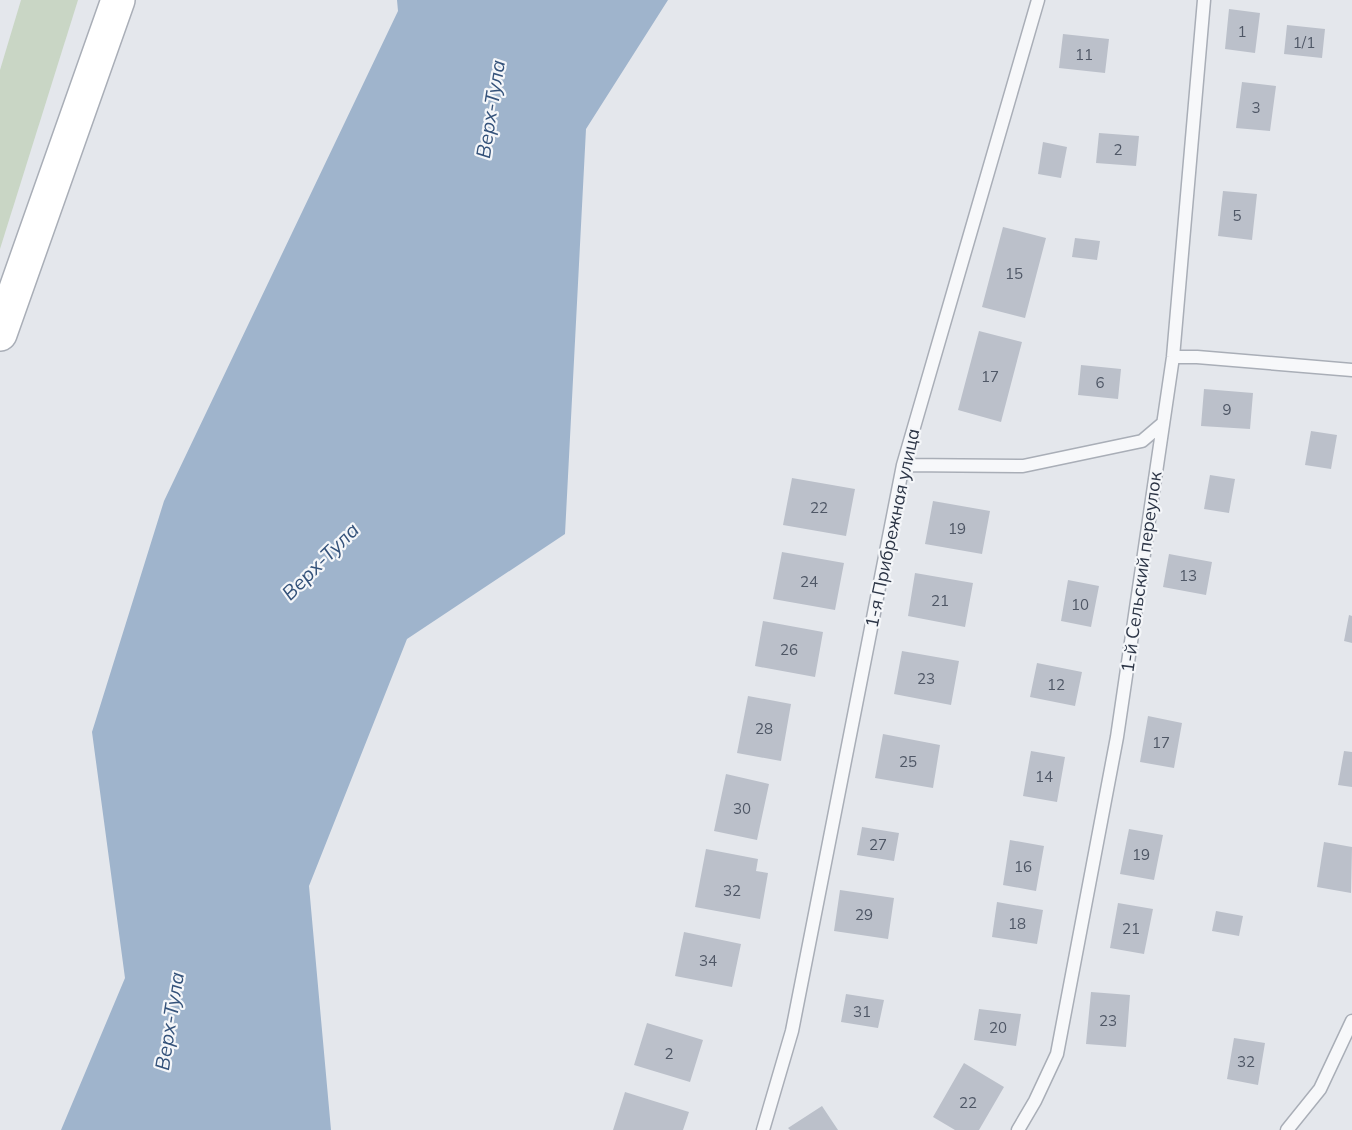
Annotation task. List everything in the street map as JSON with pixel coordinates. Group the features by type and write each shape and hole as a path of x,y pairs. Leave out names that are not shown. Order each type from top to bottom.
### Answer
{"main road":[{"path":"0,334 118,0"}],"lane":[{"name":"1-я Прибрежная улица","path":"763,1130 792,1031 903,465 1038,0"},
{"name":"1-й Сельский переулок","path":"1018,1130 1058,1054 1118,737 1173,357 1204,0"},
{"path":"1173,357 1352,370"},
{"path":"903,465 1023,466 1142,441 1162,424"},
{"path":"1287,1130 1320,1089 1352,1021"}],"green space":[{"path":"21,0 78,0 0,249 0,70"}],"water":[{"name":"Верх-Тула","path":"397,0 668,0 586,129 565,534 407,639 309,886 331,1130 61,1130 125,978 92,732 164,501 398,11"}],"building":[{"path":"1229,9 1260,13 1255,53 1225,49"},
{"path":"1287,25 1325,29 1322,58 1284,54"},
{"path":"1063,34 1109,39 1105,73 1059,68"},
{"path":"1242,82 1276,86 1270,131 1236,128"},
{"path":"1099,133 1139,136 1136,166 1096,163"},
{"path":"1043,142 1067,147 1061,178 1038,174"},
{"path":"1223,191 1257,194 1252,240 1218,236"},
{"path":"1003,227 1046,238 1025,318 982,307"},
{"path":"1075,238 1100,241 1097,260 1072,257"},
{"path":"979,331 1022,342 1001,422 958,410"},
{"path":"1081,365 1121,369 1118,399 1078,395"},
{"path":"1204,389 1253,393 1250,429 1201,426"},
{"path":"1311,431 1337,435 1331,469 1305,465"},
{"path":"1210,475 1235,479 1229,513 1204,509"},
{"path":"792,478 855,489 846,536 783,525"},
{"path":"933,501 990,511 982,554 925,544"},
{"path":"782,552 844,563 835,610 773,599"},
{"path":"1169,554 1212,562 1206,595 1163,587"},
{"path":"915,573 973,583 965,627 908,616"},
{"path":"1068,580 1099,586 1091,627 1061,621"},
{"path":"1349,615 1352,616 1352,643 1344,641"},
{"path":"763,621 823,632 815,677 755,666"},
{"path":"902,651 959,661 951,705 894,694"},
{"path":"1037,663 1082,672 1075,706 1030,697"},
{"path":"748,696 791,704 781,761 737,753"},
{"path":"1148,716 1182,723 1174,768 1140,762"},
{"path":"883,734 940,745 933,788 875,778"},
{"path":"1031,751 1065,757 1057,802 1023,796"},
{"path":"1344,751 1352,752 1352,787 1338,785"},
{"path":"726,774 769,784 757,840 714,831"},
{"path":"862,827 899,833 894,861 857,855"},
{"path":"1129,829 1163,835 1154,880 1120,874"},
{"path":"1010,840 1044,846 1036,891 1003,885"},
{"path":"1324,842 1352,847 1351,893 1317,887"},
{"path":"706,849 758,859 756,871 768,873 760,919 695,907"},
{"path":"840,890 894,898 888,939 834,931"},
{"path":"997,902 1043,910 1037,944 992,937"},
{"path":"1118,903 1153,909 1144,954 1110,948"},
{"path":"1216,911 1243,916 1239,936 1212,931"},
{"path":"684,932 741,944 732,987 675,976"},
{"path":"1091,992 1130,995 1126,1047 1086,1044"},
{"path":"846,994 884,1000 878,1028 841,1022"},
{"path":"979,1009 1021,1014 1016,1046 974,1040"},
{"path":"647,1023 703,1040 690,1082 634,1065"},
{"path":"1234,1038 1265,1043 1258,1085 1227,1079"},
{"path":"964,1063 1004,1087 979,1130 955,1130 933,1117"},
{"path":"625,1092 689,1112 683,1130 613,1130"},
{"path":"822,1106 838,1130 790,1130 788,1128"}]}
